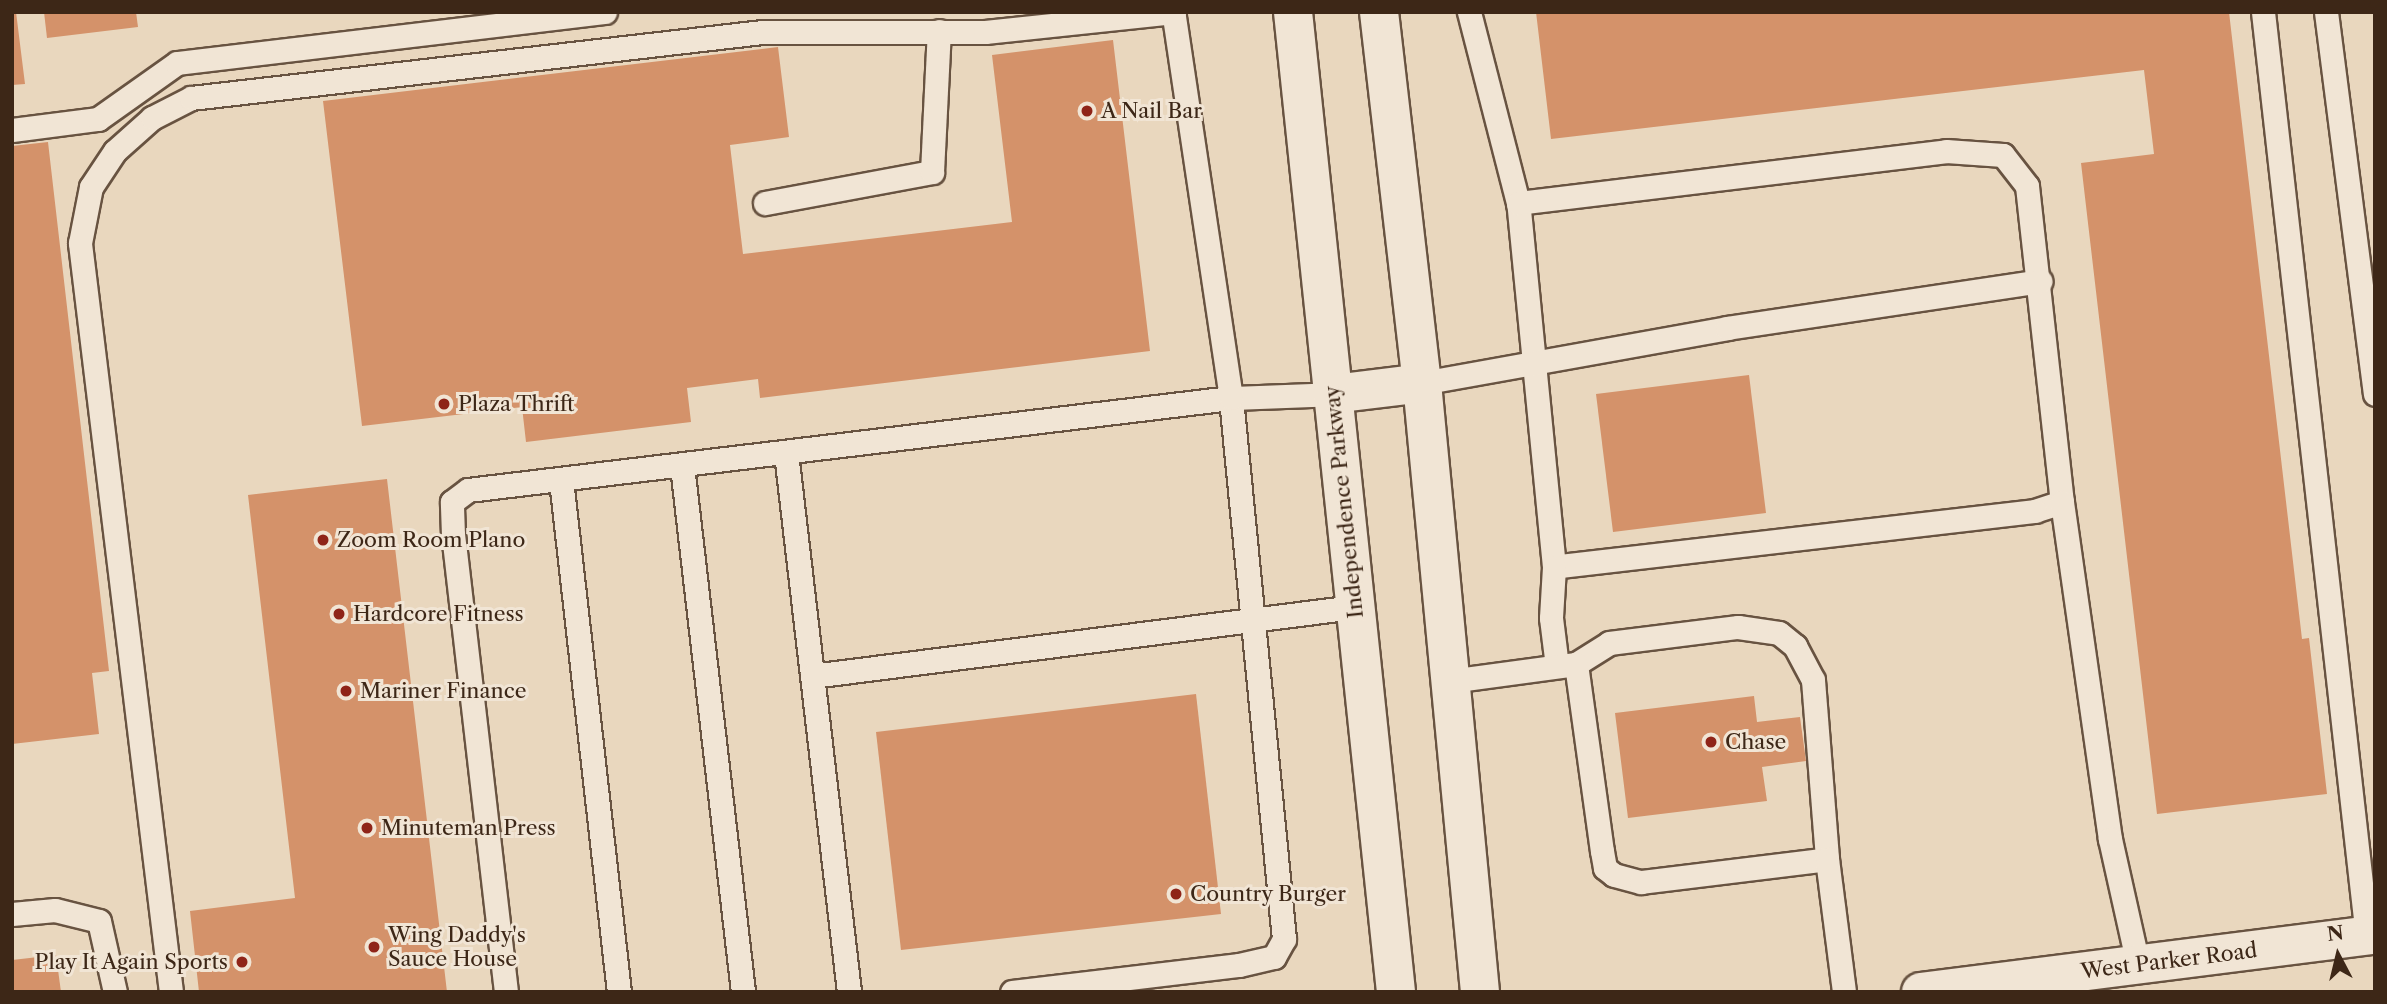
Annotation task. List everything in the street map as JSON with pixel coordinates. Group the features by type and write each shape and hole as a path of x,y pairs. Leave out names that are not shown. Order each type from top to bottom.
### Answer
{"main road":[{"name":"Independence Parkway","path":"1293,12 1396,992"},
{"path":"1378,12 1422,383 1480,992"},
{"path":"1333,394 1422,383"},
{"name":"West Parker Road","path":"1922,992 2139,978 2371,936"}],"lane":[{"path":"12,130 98,119 177,63 605,12"},
{"path":"171,992 80,243 91,187 115,151 152,118 191,98 762,32 985,32 1173,12 1231,398 1284,939 1273,957 1239,965 1068,988 1012,992"},
{"path":"1469,12 1518,203 1554,567 1552,618 1567,665 1605,868 1614,875 1641,882 1828,859"},
{"path":"2263,12 2371,936"},
{"path":"2326,12 2375,394"},
{"path":"765,203 932,172 939,31"},
{"path":"1518,203 1946,151 2003,155 2027,186 2040,281 2062,502 2110,839 2139,978"},
{"path":"1422,383 2040,281"},
{"path":"506,992 453,502 468,490 1231,398 1333,394"},
{"path":"786,453 849,992"},
{"path":"682,466 743,992"},
{"path":"561,480 619,992"},
{"path":"1554,567 2035,512 2062,502"},
{"path":"812,676 1354,607"},
{"path":"1450,681 1567,665 1609,643 1738,627 1779,633 1795,646 1812,680 1828,859 1844,992"},
{"path":"12,914 55,910 99,921 115,992"}],"building":[{"path":"12,12 16,12 25,84 12,85"},
{"path":"44,12 136,12 138,27 47,38"},
{"path":"1536,12 2229,12 2302,639 2309,638 2327,794 2157,814 2081,163 2154,154 2144,70 1551,139"},
{"path":"1113,40 1150,351 760,398 758,379 687,388 691,422 526,442 522,407 362,426 323,101 778,47 789,137 730,145 743,254 1012,222 992,55"},
{"path":"48,142 109,671 92,673 99,734 12,744 12,146"},
{"path":"1749,375 1766,513 1613,532 1596,394"},
{"path":"387,479 447,992 199,992 190,911 295,898 248,495"},
{"path":"1196,694 1221,914 901,950 876,732"},
{"name":"Chase","path":"1754,696 1757,722 1800,717 1806,761 1762,767 1767,801 1628,818 1615,713"},
{"path":"56,955 61,992 12,992 12,960"}],"place":[{"name":"A Nail Bar","path":"1087,111"},
{"name":"Plaza Thrift","path":"444,404"},
{"name":"Zoom Room Plano","path":"323,540"},
{"name":"Hardcore Fitness","path":"339,614"},
{"name":"Mariner Finance","path":"346,691"},
{"name":"Chase","path":"1711,742"},
{"name":"Minuteman Press","path":"367,828"},
{"name":"Country Burger","path":"1176,894"},
{"name":"Wing Daddy's Sauce House","path":"374,947"},
{"name":"Play It Again Sports","path":"242,962"}]}
